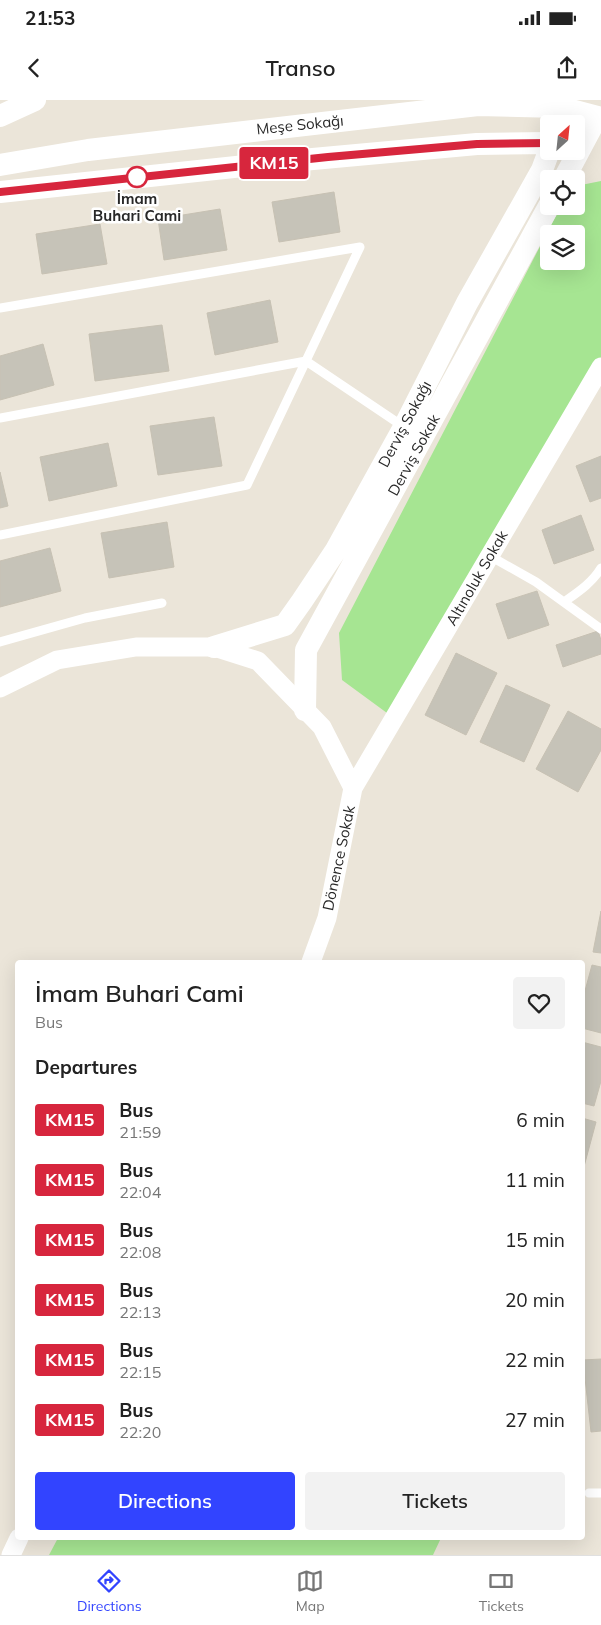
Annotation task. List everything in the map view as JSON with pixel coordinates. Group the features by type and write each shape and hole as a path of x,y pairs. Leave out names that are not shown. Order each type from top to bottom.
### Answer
{"street":[{"path":"0,116 35,100"},
{"name":"Meşe Sokağı","path":"0,165 88,150 469,106 558,115"},
{"name":"Meşe Sokağı","path":"585,117 599,118"},
{"path":"571,170 586,149 599,118"},
{"path":"0,192 291,161 477,144 540,143"},
{"name":"Derviş Sokağı","path":"214,647 284,624 336,550 404,427 468,303 542,170 546,160"},
{"name":"Derviş Sokak","path":"305,710 306,650 544,215"},
{"name":"Altınoluk Sokak","path":"353,788 601,368"},
{"name":"Dönence Sokak","path":"0,688 57,660 136,647 214,647 258,661 322,726 353,788 327,918 312,960"},
{"path":"11,1555 18,1540"}],"lane":[{"path":"0,308 360,246 247,485 0,535"},
{"path":"0,418 306,361 404,427"},
{"path":"490,556 536,582 601,629"},
{"path":"564,602 583,588 596,576 601,568"},
{"path":"0,642 85,618 162,603"},
{"path":"589,1493 601,1493"}],"green space":[{"path":"601,181 601,374 387,713 342,680 339,633 540,246 540,270 585,270 585,225 551,225 556,215 585,215 585,184"},
{"path":"57,1540 440,1540 433,1555 49,1555"}],"building":[{"path":"334,192 340,232 279,242 272,202"},
{"path":"220,209 227,250 164,260 158,219"},
{"path":"100,224 107,264 42,274 36,234"},
{"path":"270,300 278,342 215,355 207,313"},
{"path":"162,325 169,371 95,381 89,334"},
{"path":"43,344 54,385 0,400 0,356"},
{"path":"214,417 222,466 158,475 150,426"},
{"path":"108,443 117,486 49,501 40,457"},
{"path":"601,456 601,498 590,502 576,466"},
{"path":"0,472 8,506 0,508"},
{"path":"581,515 594,550 554,564 542,530"},
{"path":"167,522 174,567 109,578 101,533"},
{"path":"50,548 61,591 0,607 0,561"},
{"path":"537,591 549,625 508,639 496,604"},
{"path":"598,631 601,640 601,654 563,667 556,645"},
{"path":"456,653 497,673 466,735 425,715"},
{"path":"506,685 550,705 524,762 480,742"},
{"path":"568,711 601,729 601,750 578,792 536,769"},
{"path":"601,911 601,953 593,952"},
{"path":"592,965 601,967 601,1033 585,1029 585,991"},
{"path":"585,1043 601,1047 601,1081 594,1106 585,1104"},
{"path":"585,1119 596,1122 585,1163"},
{"path":"601,1359 601,1431 591,1432 585,1378 585,1360"}],"bus line":[{"name":"KM15","path":"0,192 328,157 477,144 540,143"}],"place":[{"name":"İmam Buhari Cami","path":"137,177"}]}
